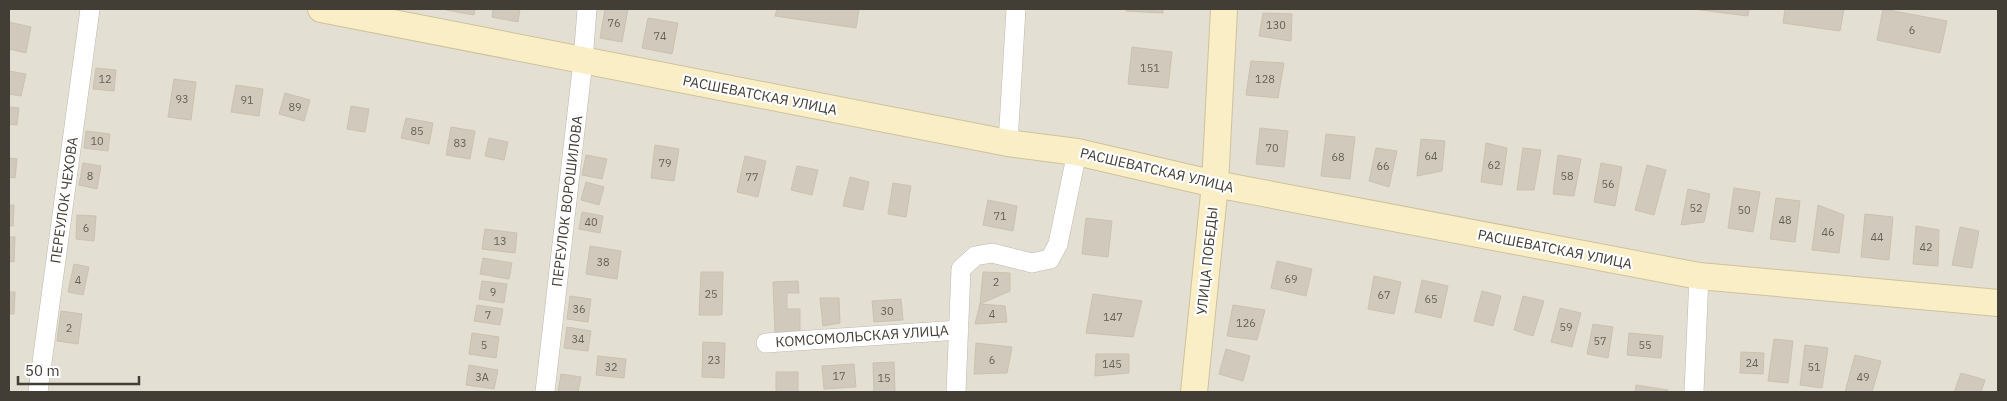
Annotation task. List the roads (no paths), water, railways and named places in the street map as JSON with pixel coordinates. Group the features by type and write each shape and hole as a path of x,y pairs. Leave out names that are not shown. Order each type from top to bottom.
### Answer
{"street":[{"name":"ПЕРЕУЛОК ЧЕХОВА","path":"38,392 90,9"},
{"name":"РАСШЕВАТСКАЯ УЛИЦА","path":"321,9 1008,143 1077,152 1215,184 1699,276 1998,302"},
{"name":"ПЕРЕУЛОК ВОРОШИЛОВА","path":"545,392 583,61 587,9"},
{"path":"1008,143 1016,9"},
{"name":"УЛИЦА ПОБЕДЫ","path":"1194,392 1215,184 1224,9"},
{"name":"КОМСОМОЛЬСКАЯ УЛИЦА","path":"956,392 961,269 974,256 992,254 1032,263 1050,259 1058,244 1077,152"},
{"path":"1694,392 1699,276"},
{"name":"КОМСОМОЛЬСКАЯ УЛИЦА","path":"766,343 958,330"}]}
